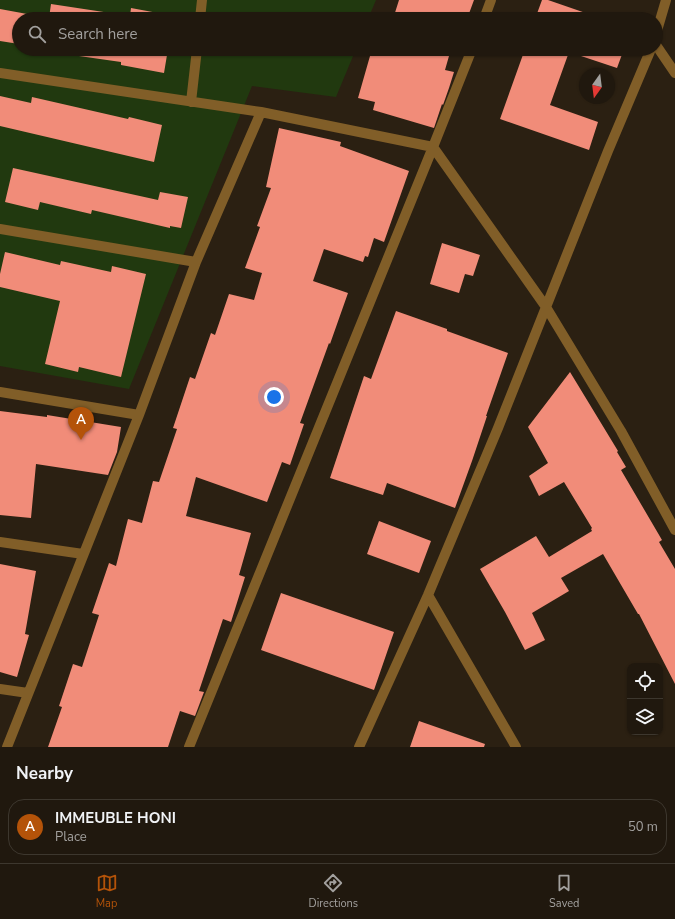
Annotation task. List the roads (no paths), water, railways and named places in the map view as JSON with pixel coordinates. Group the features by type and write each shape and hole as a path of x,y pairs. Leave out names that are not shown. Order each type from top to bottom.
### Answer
{"street":[{"path":"201,12 202,0"},
{"path":"487,12 491,0"},
{"path":"662,12 666,0"},
{"path":"663,55 675,73"},
{"path":"191,102 196,56"},
{"path":"189,747 469,56"},
{"path":"359,747 428,595 498,428 647,56"},
{"path":"0,73 261,112 433,147 546,307 622,431 675,530"},
{"path":"7,747 139,415 196,262 261,112"},
{"path":"0,229 196,262"},
{"path":"0,392 139,415"},
{"path":"0,542 83,554"},
{"path":"428,595 516,747"},
{"path":"0,689 28,693"}],"place":[{"name":"IMMEUBLE HONI","path":"81,440"}]}
